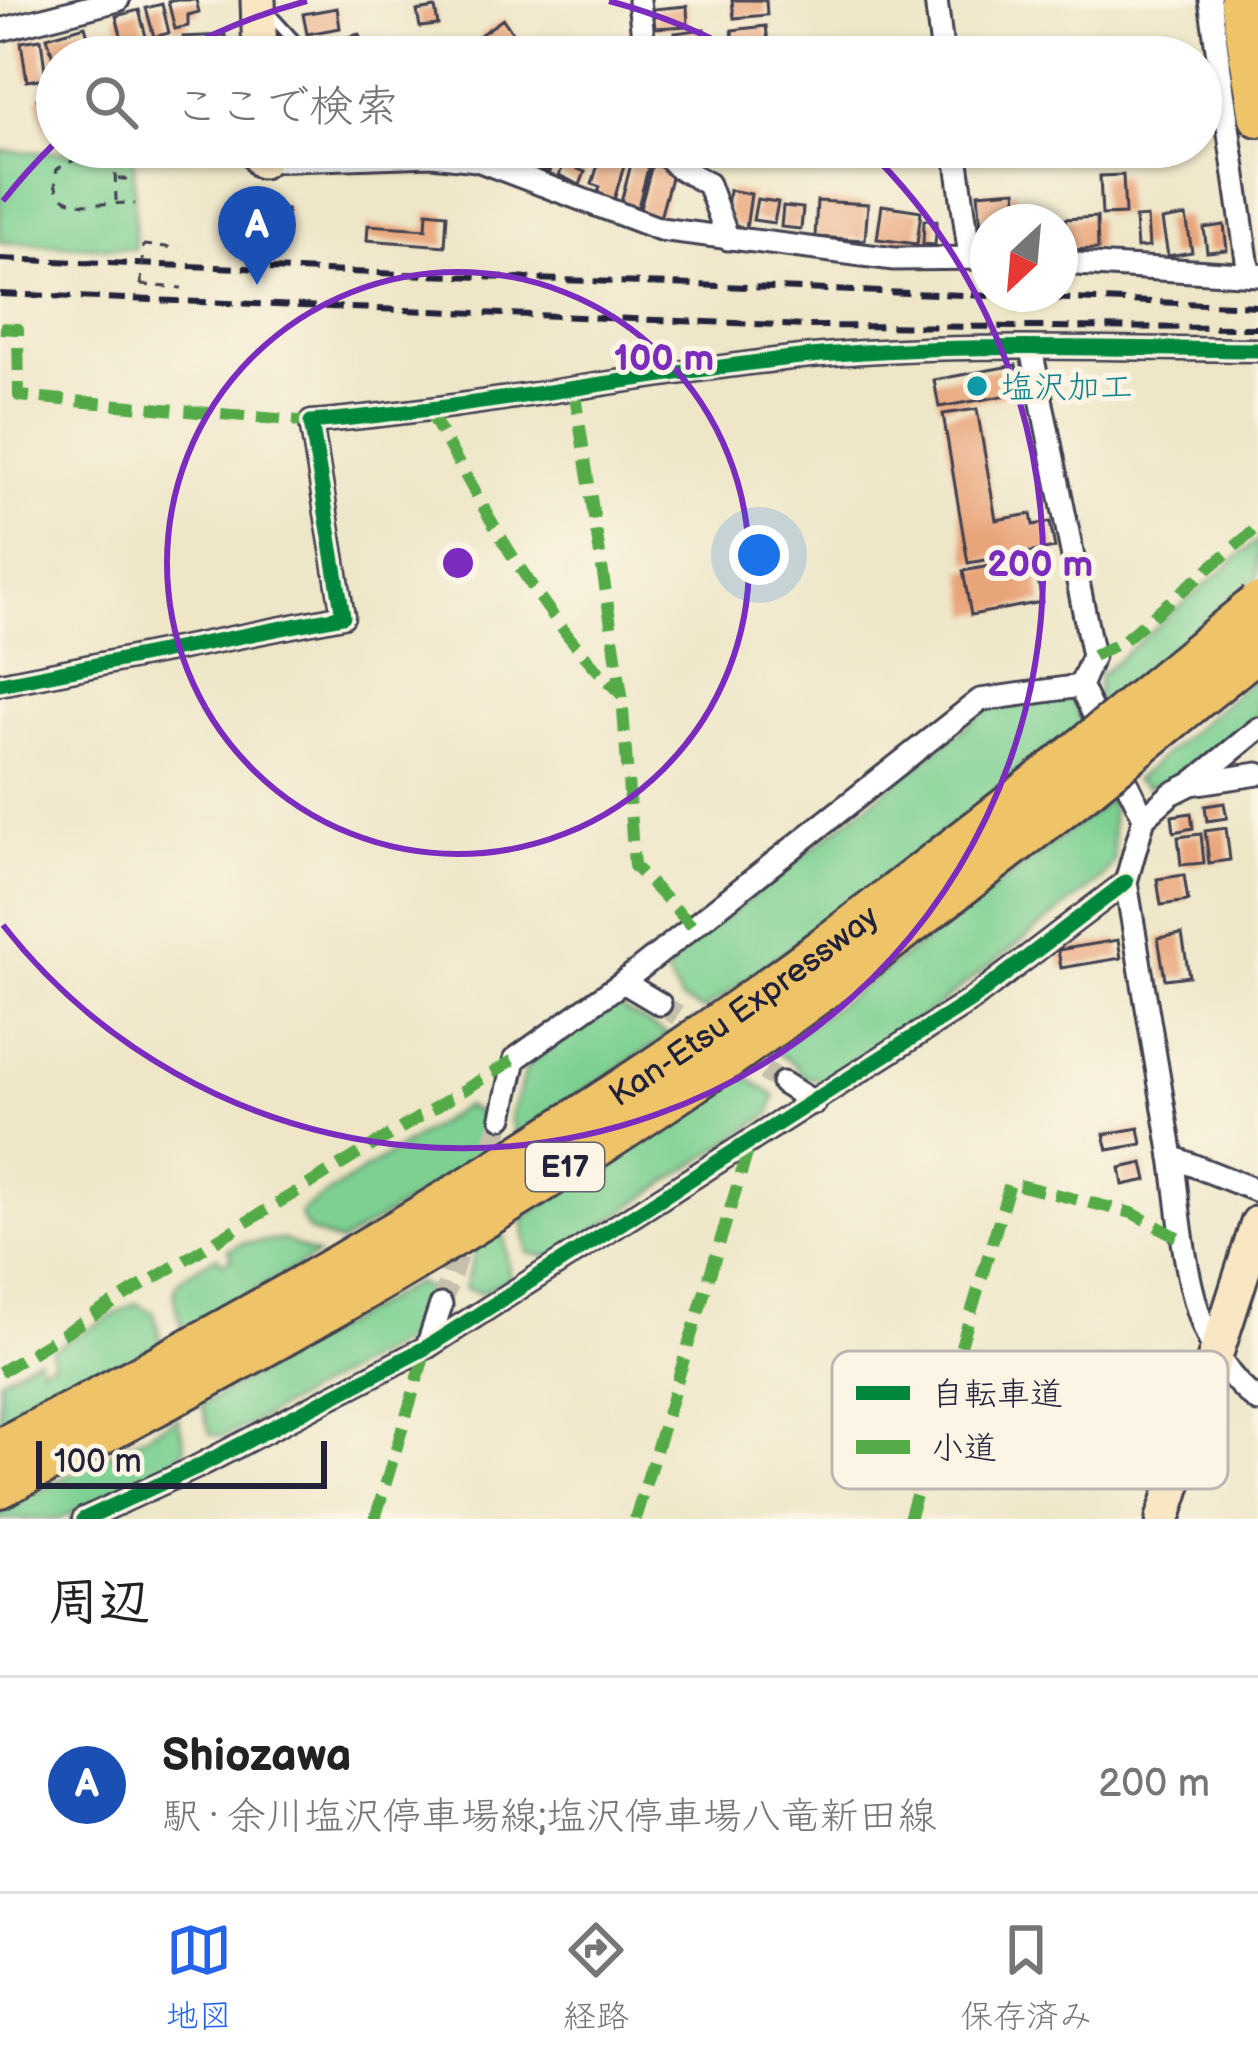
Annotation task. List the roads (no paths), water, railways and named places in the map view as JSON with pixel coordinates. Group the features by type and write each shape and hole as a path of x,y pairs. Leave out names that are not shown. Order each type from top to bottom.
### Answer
{"highway":[{"name":"Kan-Etsu Expressway","path":"0,1486 241,1360 538,1184 802,1004 1079,773 1258,605"},
{"name":"Kan-Etsu Expressway","path":"0,1450 231,1330 520,1157 1258,648"}],"main road":[{"path":"1239,0 1258,118"}],"street":[{"path":"1,27 118,0"},
{"path":"639,0 643,36"},
{"path":"936,0 940,36"},
{"path":"1210,0 1216,36"},
{"path":"258,3 259,36"},
{"path":"1078,264 1254,274 1222,75"},
{"path":"500,168 660,229 894,259 970,258"},
{"path":"680,168 708,184 728,239"},
{"path":"960,168 970,216"},
{"path":"0,684 343,616 311,422 430,412 803,357 1031,349 1258,350"},
{"path":"1031,349 1093,656 1080,686 1144,818"},
{"path":"502,1117 515,1059 623,982 980,700 1080,686"},
{"path":"1216,1351 1199,1318 1126,882 1144,818 1258,729"},
{"path":"1191,784 1258,774"},
{"path":"84,1519 197,1467 428,1347 970,1001 1126,882"},
{"path":"623,982 660,1004"},
{"path":"783,1083 815,1103"},
{"path":"1172,1157 1258,1191"},
{"path":"1216,1351 1258,1223"},
{"path":"428,1347 441,1305"},
{"path":"1228,1370 1241,1389 1258,1401"},
{"path":"1163,1519 1173,1489"}],"lane":[{"path":"258,3 292,36"}],"tunnel":[{"path":"660,1004 783,1083"},
{"path":"484,1173 502,1117"},
{"path":"441,1305 465,1232"}],"railway":[{"path":"0,259 1258,306"},
{"path":"0,294 808,326 1258,328"}],"place":[{"name":"Shiozawa","path":"257,285"},
{"name":"塩沢加工","path":"977,386"}]}
